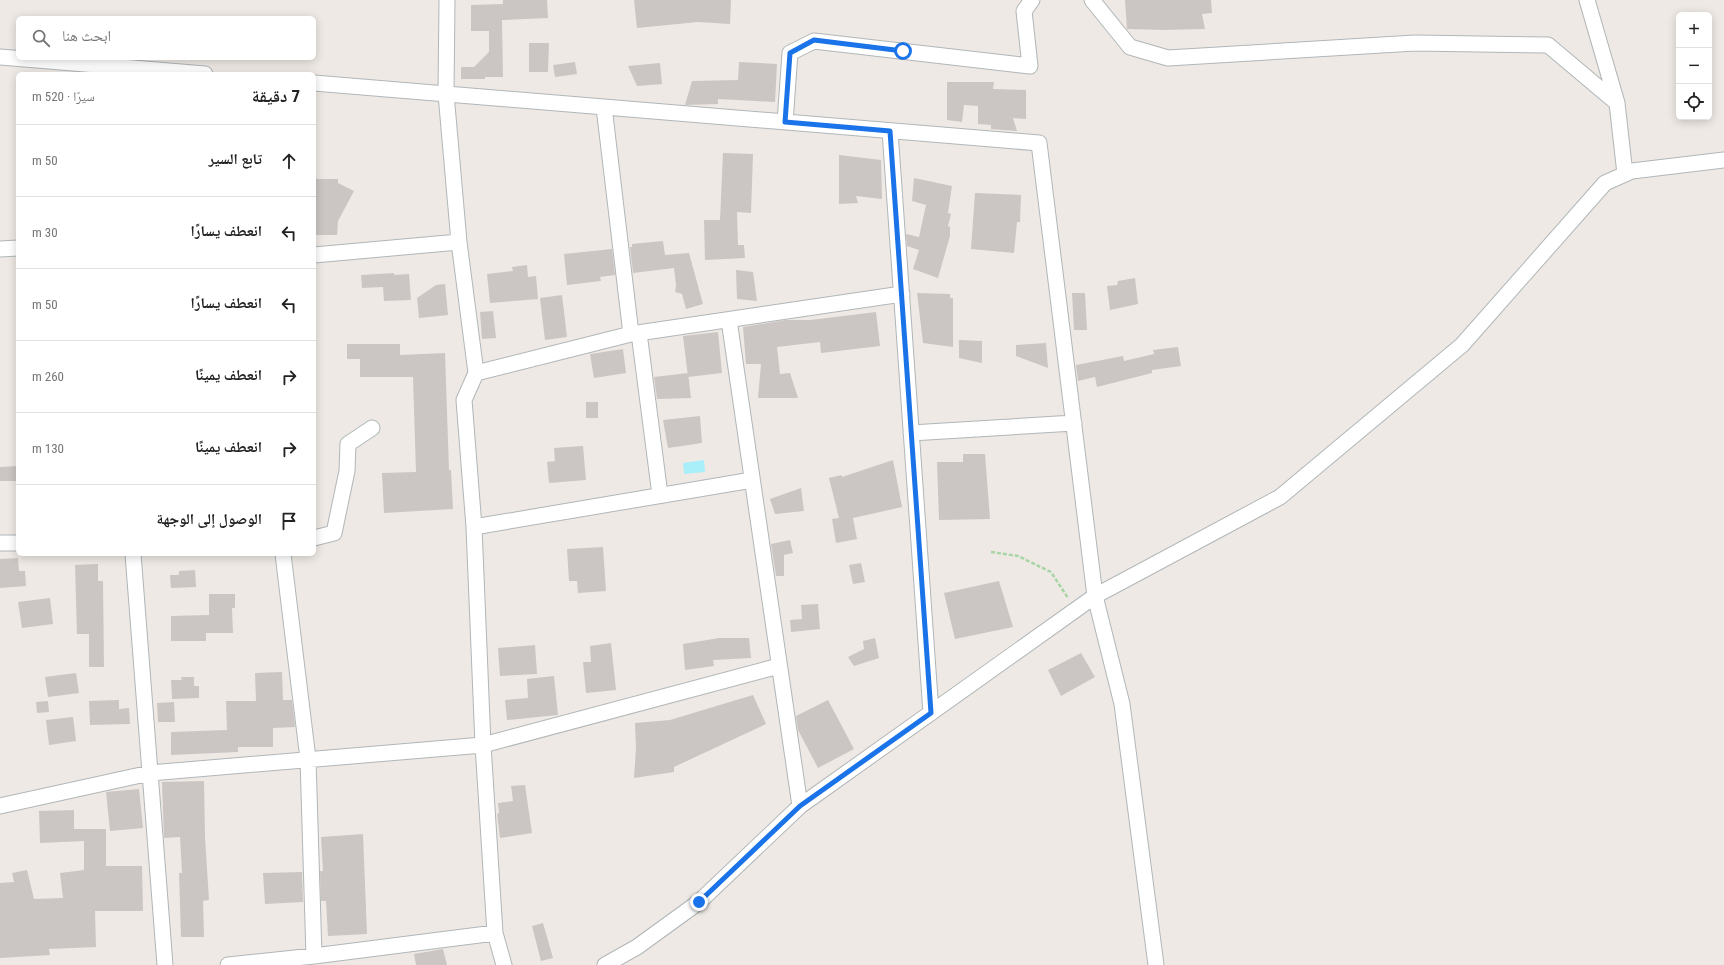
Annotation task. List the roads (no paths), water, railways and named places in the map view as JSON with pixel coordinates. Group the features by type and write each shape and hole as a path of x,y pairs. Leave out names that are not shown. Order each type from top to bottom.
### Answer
{"street":[{"path":"447,0 446,94 459,242 476,373 464,400 474,527 483,745 495,934 504,965"},
{"path":"785,122 790,53 814,40 1030,66 1024,11 1032,0"},
{"path":"1092,0 1130,47 1168,58 1415,43 1548,45 1617,103"},
{"path":"1587,0 1617,103 1626,174"},
{"path":"0,57 16,58"},
{"path":"36,60 181,72"},
{"path":"316,83 1039,143 1096,596 1122,704 1156,965"},
{"path":"604,107 635,334 660,495"},
{"path":"890,131 931,713"},
{"path":"605,965 637,947 699,902 800,806 1096,596 1280,497 1462,345 1605,184 1632,172 1724,160"},
{"path":"316,255 459,242"},
{"path":"0,249 16,248"},
{"path":"476,373 635,334 902,294"},
{"path":"729,320 800,806"},
{"path":"911,433 1074,422"},
{"path":"316,538 334,533 347,471 348,444 372,428"},
{"path":"474,527 752,480"},
{"path":"0,543 16,543"},
{"path":"133,556 165,965"},
{"path":"282,556 308,759 314,956"},
{"path":"0,806 150,773 483,745 779,666"},
{"path":"228,965 495,934"}],"water":[{"path":"704,460 705,472 684,474 683,463"}]}
